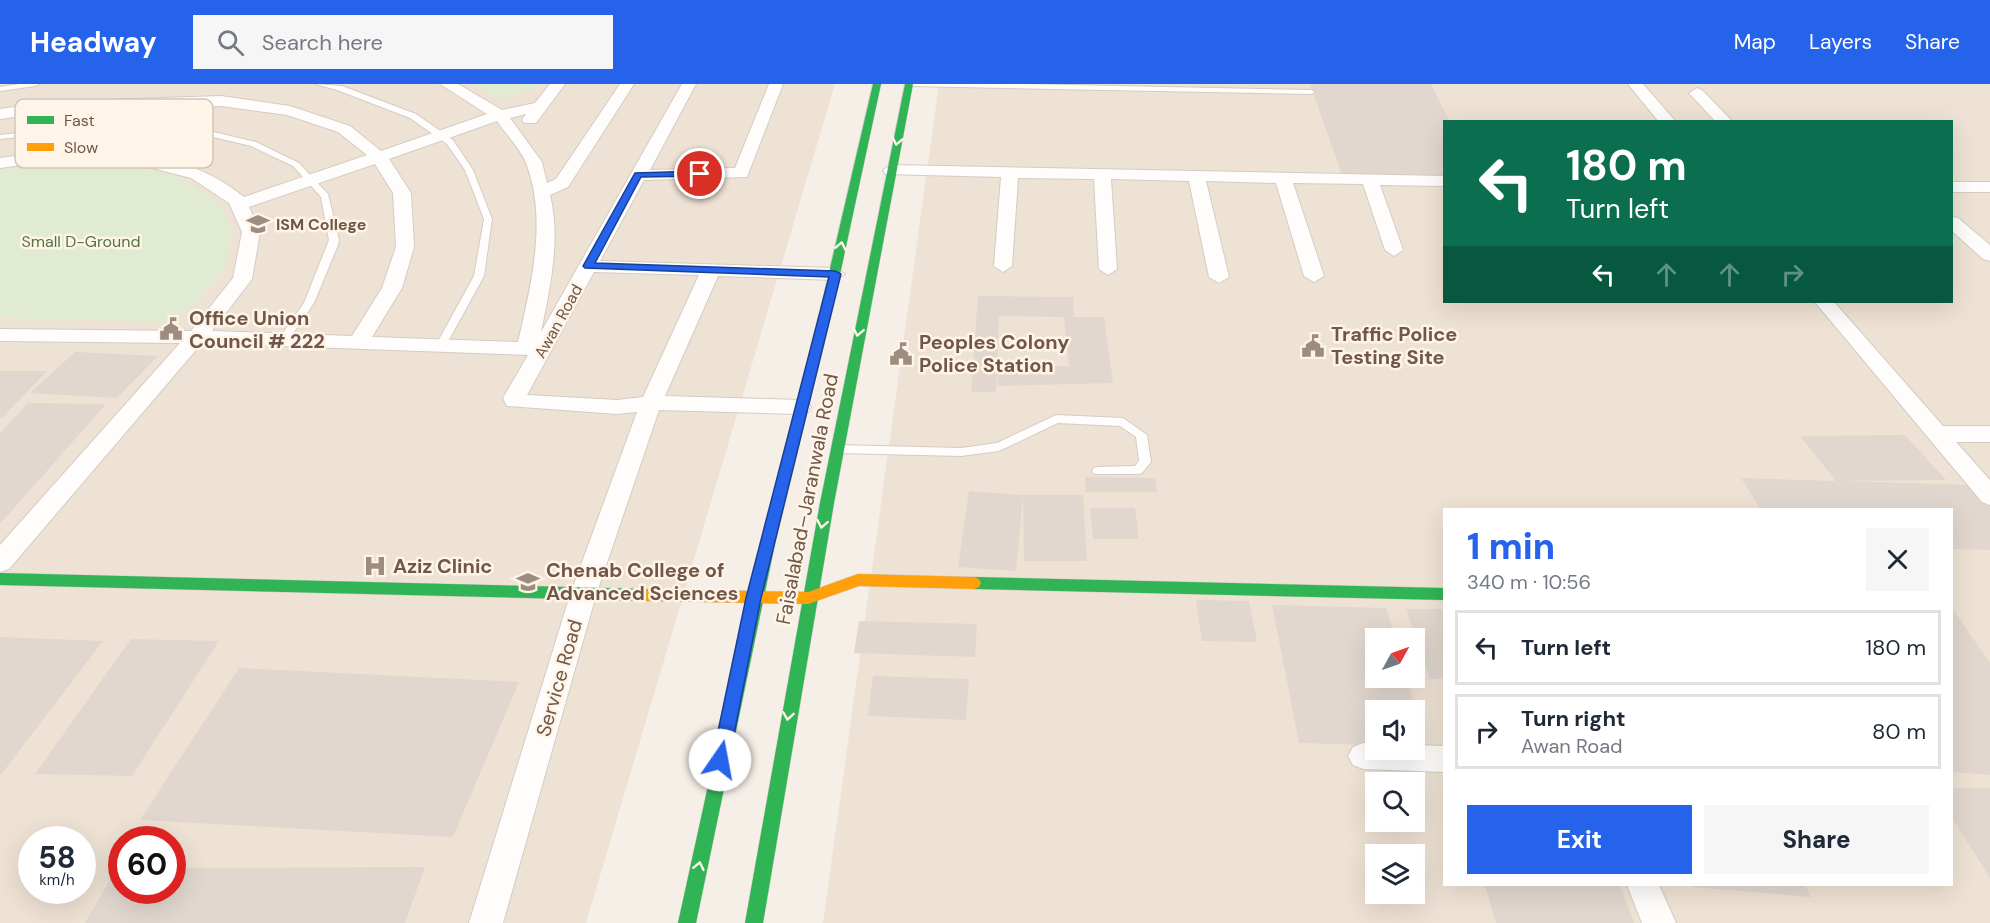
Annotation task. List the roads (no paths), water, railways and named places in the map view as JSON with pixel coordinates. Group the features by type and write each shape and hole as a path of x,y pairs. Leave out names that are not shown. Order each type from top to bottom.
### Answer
{"main road":[{"name":"Faisalabad–Jaranwala Road","path":"687,923 754,598 835,274 877,84"},
{"name":"Faisalabad–Jaranwala Road","path":"754,923 808,598 909,84"},
{"path":"0,579 754,598 808,598 858,580 1443,594"}],"street":[{"path":"0,335 283,340 535,348 542,279 545,210 534,162 500,115 447,84"},
{"path":"517,138 558,84"},
{"path":"541,193 562,183 627,84"},
{"name":"Awan Road","path":"651,403 617,407 515,401 514,398 535,348 588,266 690,84"},
{"path":"638,175 741,173 776,84"},
{"path":"1635,84 1666,120"},
{"path":"1697,93 1723,120"},
{"path":"213,101 290,111 344,129 379,157 402,193 405,247 392,288 358,343"},
{"path":"239,205 500,115 540,107"},
{"path":"0,114 15,112"},
{"path":"0,163 15,161"},
{"path":"0,562 197,338 242,279 251,232 237,200 197,174 173,168"},
{"path":"891,170 1443,181"},
{"path":"1003,266 1010,172"},
{"path":"1102,174 1108,269"},
{"path":"1196,176 1219,277"},
{"path":"1283,178 1314,276"},
{"path":"1370,180 1394,250"},
{"path":"1953,187 1990,187"},
{"path":"1953,223 1990,255"},
{"path":"588,266 835,274"},
{"name":"Service Road","path":"486,923 583,595 651,403 711,271"},
{"path":"1825,303 1990,496"},
{"path":"651,403 800,407"},
{"path":"1938,434 1990,434"},
{"path":"1363,756 1443,759"},
{"path":"1643,886 1659,923"}],"lane":[{"path":"0,89 35,84"},
{"path":"319,84 339,88 413,116 450,142 469,170 488,219 478,276 441,345"},
{"path":"909,84 1311,92"},
{"path":"213,133 244,139 290,160 320,187 331,214 334,241 309,303 283,340"},
{"path":"0,137 15,135"},
{"path":"836,449 961,452 999,447 1056,419 1123,422 1141,435 1145,462 1138,470 1098,471"}],"place":[{"name":"ISM College","path":"258,224"},
{"name":"Office Union Council # 222","path":"171,329"},
{"name":"Traffic Police Testing Site","path":"1313,346"},
{"name":"Peoples Colony Police Station","path":"901,354"},
{"name":"Aziz Clinic","path":"375,566"},
{"name":"Chenab College of Advanced Sciences","path":"528,582"}],"park label":[{"name":"Small D-Ground","path":"81,241"}]}
